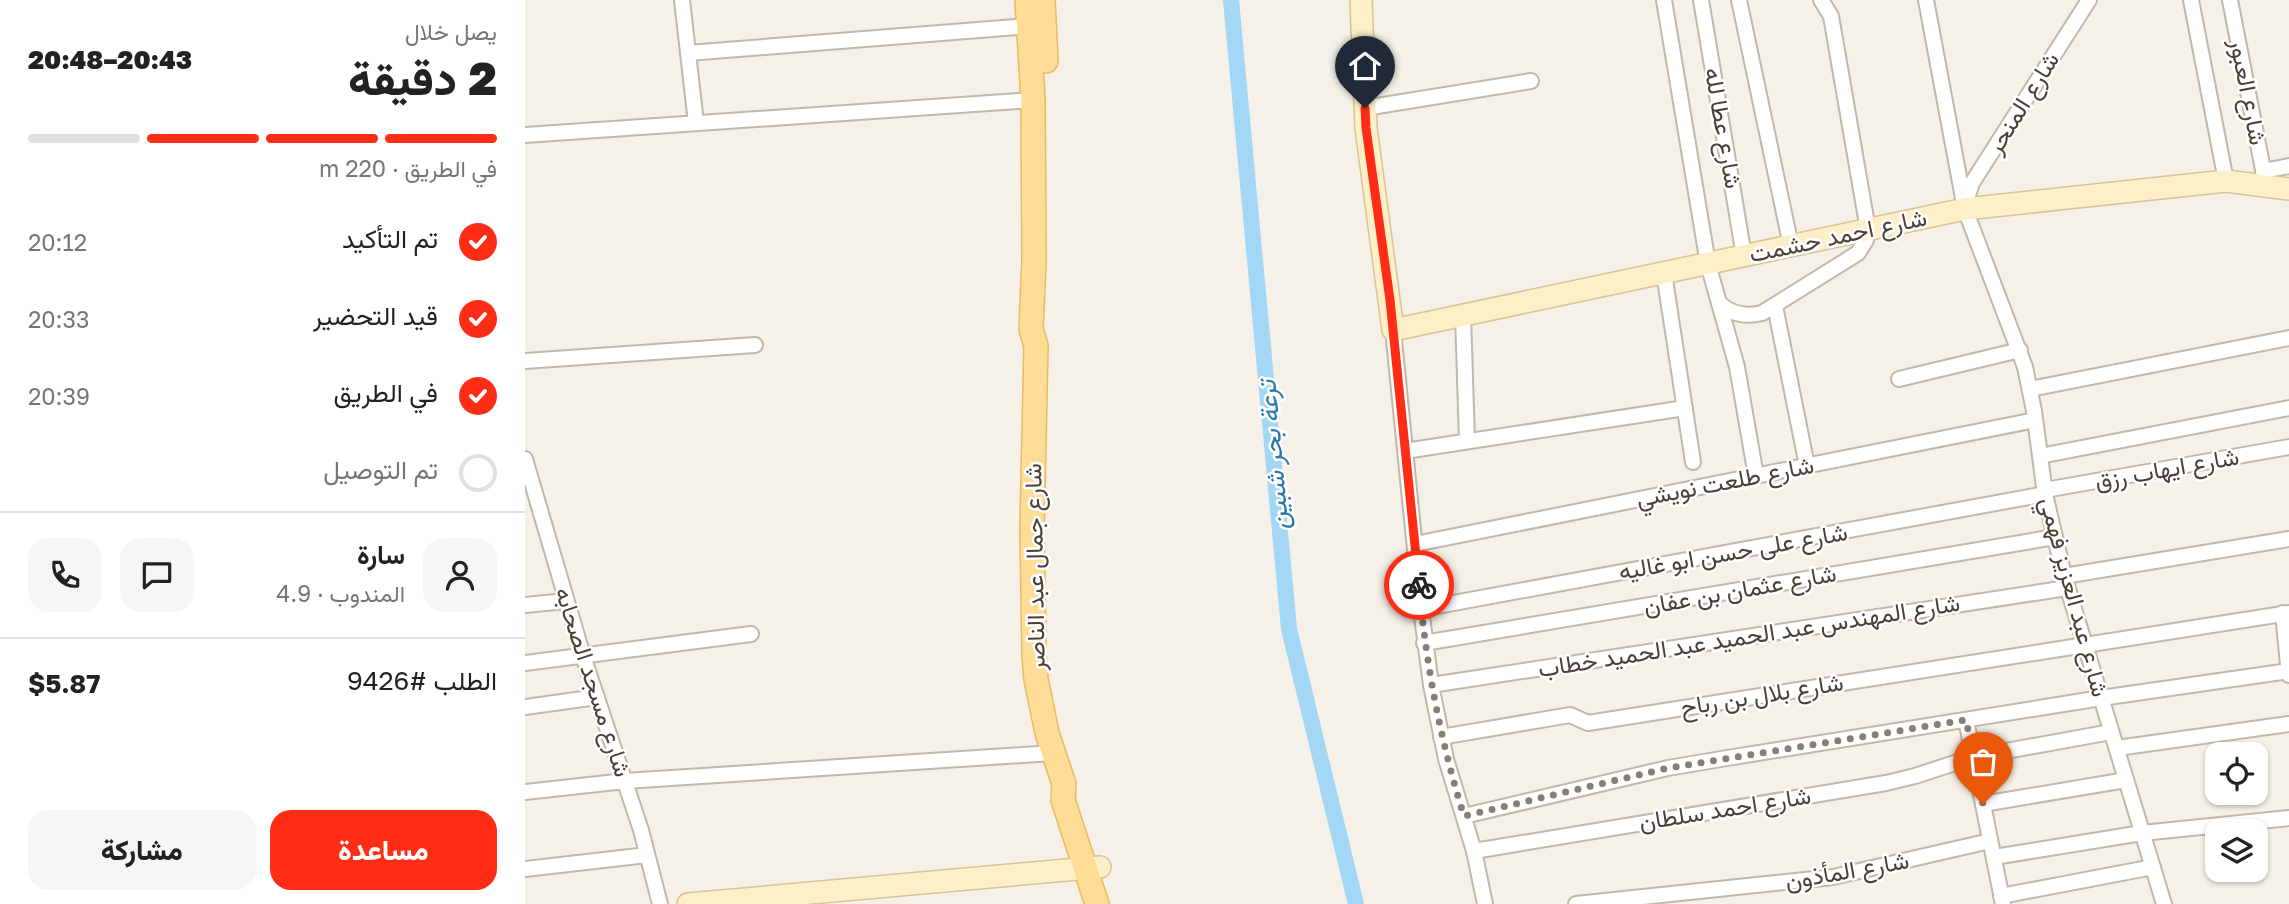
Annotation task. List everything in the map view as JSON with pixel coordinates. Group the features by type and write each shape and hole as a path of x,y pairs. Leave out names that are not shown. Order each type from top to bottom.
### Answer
{"main road":[{"name":"شارع جمال عبد الناصر","path":"1027,0 1034,100 1034,261 1031,329 1036,346 1032,627 1036,679 1053,753 1064,784 1065,805 1111,904"},
{"name":"شارع جمال عبد الناصر","path":"1036,346 1044,325 1048,237 1043,0"},
{"name":"شارع جمال عبد الناصر","path":"1093,868 1097,904"}],"street":[{"path":"683,0 696,124"},
{"path":"1361,0 1366,128 1393,330 1425,643 1441,737 1474,851 1485,904"},
{"path":"1664,0 1708,264 1737,368 1756,476"},
{"name":"شارع عطا لله","path":"1701,0 1744,256"},
{"path":"1739,0 1791,246"},
{"path":"1821,0 1831,16"},
{"path":"1719,303 1730,312 1745,316 1762,313 1858,253 1866,240 1868,230 1829,0"},
{"name":"شارع عبد العزيز فهمي","path":"1926,0 1965,209 2020,350 2031,389 2045,492 2066,582 2164,904"},
{"name":"شارع المنحر","path":"1965,209 1972,183 2089,0"},
{"path":"2191,0 2227,181"},
{"name":"شارع العبور","path":"2230,0 2265,178"},
{"path":"688,52 1029,26"},
{"path":"1365,108 1531,81"},
{"path":"525,135 1034,100"},
{"path":"2265,178 2289,166"},
{"name":"شارع احمد حشمت","path":"1393,330 1965,209 2265,178 2289,189"},
{"path":"1664,273 1693,462"},
{"path":"1775,306 1807,466"},
{"path":"1463,315 1467,441"},
{"path":"2031,389 2289,338"},
{"path":"525,361 755,345"},
{"path":"1899,379 2020,350"},
{"path":"1405,451 1685,408"},
{"path":"2039,456 2289,408"},
{"name":"شارع طلعت نويشي","path":"1415,544 2035,420"},
{"name":"شارع ايهاب رزق","path":"2045,492 2289,447"},
{"name":"شارع مسجد الصحابه","path":"525,459 583,656 625,781 660,904"},
{"name":"شارع على حسن ابو غاليه","path":"1421,609 2045,492"},
{"name":"شارع عثمان بن عفان","path":"1425,643 2055,537"},
{"name":"شارع المهندس عبد الحميد عبد الحميد خطاب","path":"1431,685 2066,582 2289,539"},
{"path":"525,606 566,601"},
{"path":"1464,816 1668,768 2101,698 2289,673 2286,613"},
{"name":"شارع بلال بن رباح","path":"1441,737 1570,715 1588,723 2286,613"},
{"path":"525,663 751,634"},
{"path":"525,706 597,697"},
{"path":"1966,720 2002,900 2153,867"},
{"path":"2117,748 2289,724"},
{"name":"شارع احمد سلطان","path":"1474,851 1886,783 1973,757 2111,732"},
{"path":"525,792 625,781 1053,753"},
{"path":"1983,804 2126,780"},
{"path":"1994,858 2143,833 2289,818"},
{"name":"شارع المأذون","path":"1576,904 1650,900 1833,877 1990,841"},
{"path":"525,869 647,855"},
{"path":"688,904 1093,868"}],"waterway":[{"name":"ترعة بحر شبين","path":"1231,0 1289,629 1356,904"}],"way so far":[{"path":"1419,585 1436,713 1446,760 1464,816 1668,768 1966,720 1983,804"}],"route":[{"path":"1365,108 1390,300 1419,585"}]}
